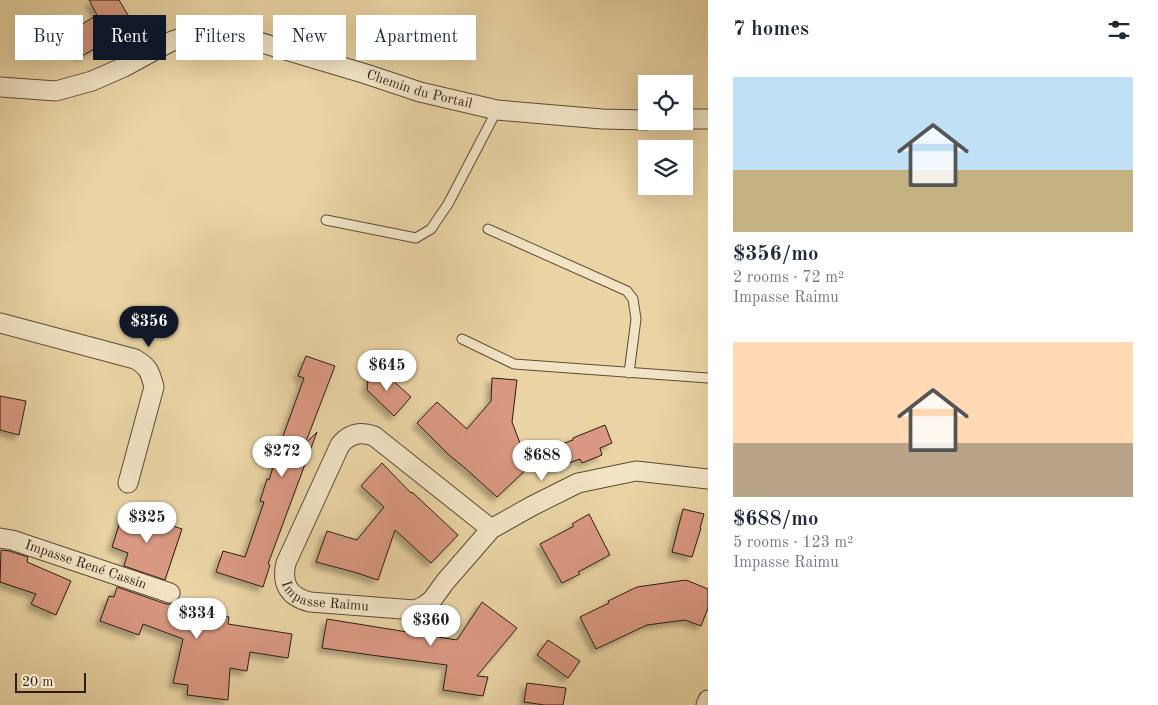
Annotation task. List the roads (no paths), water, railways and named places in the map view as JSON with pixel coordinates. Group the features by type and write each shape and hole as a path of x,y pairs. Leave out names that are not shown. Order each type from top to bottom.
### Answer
{"street":[{"name":"Chemin du Portail","path":"0,86 56,91 92,81 124,67 170,42 202,32 217,32 232,34 420,92 497,110 602,119 638,120"},
{"path":"693,119 708,119"},
{"path":"0,324 135,359 145,365 151,374 154,387 128,483"},
{"name":"Impasse Raimu","path":"491,529 374,436 359,433 344,439 340,445 286,563 284,580 288,588 301,600 415,610 432,600 445,582 491,529 578,483 636,470 708,479"},
{"name":"Impasse René Cassin","path":"0,538 12,540 170,593"},
{"path":"706,705 708,700"}],"lane":[{"path":"326,220 416,238 431,229 448,204 497,110"},
{"path":"488,229 626,291 632,299 636,319 629,373"},
{"path":"462,338 514,364 708,378"}]}
